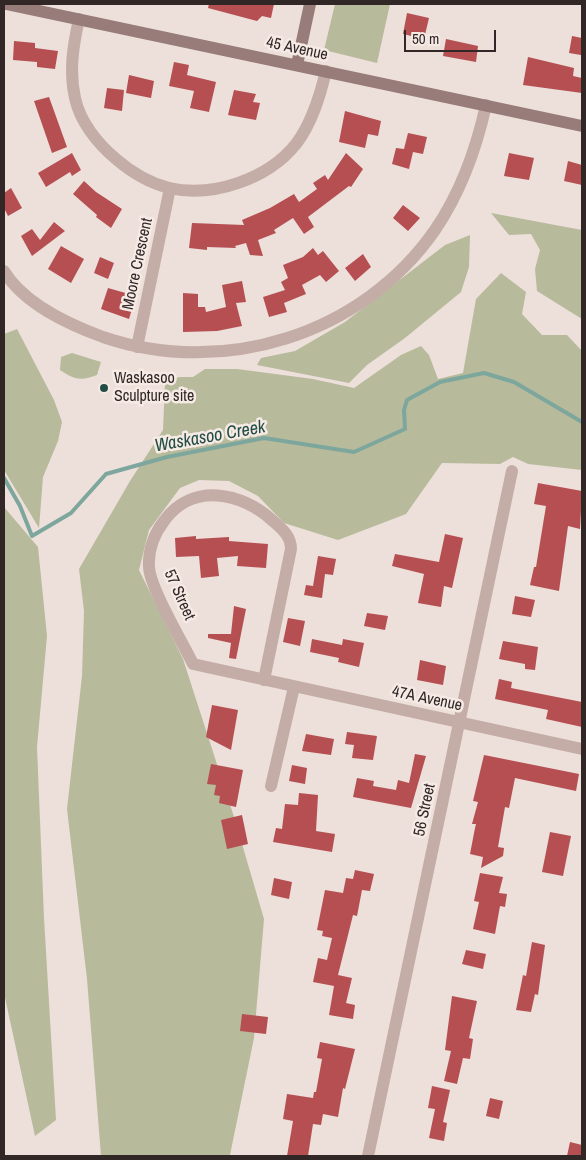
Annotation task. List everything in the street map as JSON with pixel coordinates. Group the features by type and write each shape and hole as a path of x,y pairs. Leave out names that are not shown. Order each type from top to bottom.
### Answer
{"street":[{"name":"45 Avenue","path":"6,4 582,126"},
{"path":"297,65 310,4"},
{"path":"78,19 72,53 72,80 75,99 84,122 107,151 122,164 138,174 170,188 216,189 237,184 270,167 296,144 314,111 326,71"},
{"path":"4,271 16,287 54,314 93,333 137,347 197,353 260,346 302,334 346,313 360,304 393,278 411,260 442,219 459,189 473,155 486,105"},
{"name":"Moore Crescent","path":"137,347 170,188"},
{"name":"56 Street","path":"368,1156 512,471"},
{"name":"57 Street","path":"218,494 246,501 268,516 291,541 292,549 264,680 193,664 156,588 149,568 155,536 171,512 187,500 218,494"},
{"name":"47A Avenue","path":"264,680 582,749"},
{"path":"271,786 294,687"}],"green space":[{"path":"335,4 390,4 377,63 324,50"},
{"path":"491,213 582,230 582,319 537,291 535,269 540,250 531,234 509,235"},
{"path":"470,235 469,267 461,292 405,338 367,365 349,383 257,365 261,358 295,351 345,322 445,245"},
{"path":"501,273 526,292 522,314 542,335 567,335 582,351 582,470 528,464 513,457 500,464 442,463 406,514 338,540 284,523 258,496 229,481 199,480 180,488 149,530 139,570 183,659 235,820 264,919 254,1038 230,1155 234,1156 101,1156 87,979 67,809 82,676 84,611 79,569 130,481 163,430 165,383 179,377 193,377 205,369 237,369 313,379 354,388 401,355 421,346 429,355 438,379 463,373 476,299"},
{"path":"17,329 54,400 62,422 58,441 43,477 39,528 4,470 4,334"},
{"path":"72,353 101,362 97,375 78,378 60,370 61,357"},
{"path":"4,507 38,547 47,636 37,747 44,918 56,1120 35,1136 4,993"}],"building":[{"path":"209,4 274,4 271,18 262,16 257,21 208,8"},
{"path":"407,13 429,18 424,39 403,34"},
{"path":"572,36 582,38 581,55 569,53"},
{"path":"446,39 478,46 476,62 443,56"},
{"path":"14,41 35,43 35,48 58,51 55,69 37,67 37,62 13,60"},
{"path":"528,57 574,68 573,76 582,78 582,93 523,85"},
{"path":"174,62 189,65 187,75 216,82 209,112 190,108 194,91 169,86"},
{"path":"129,75 154,81 151,98 126,93"},
{"path":"107,88 124,90 122,111 104,108"},
{"path":"234,90 256,94 253,102 260,103 256,120 228,115"},
{"path":"49,97 67,147 52,153 34,101"},
{"path":"345,111 381,121 378,136 368,134 365,148 339,142"},
{"path":"408,133 427,137 423,154 413,152 409,169 392,164 396,148 404,149"},
{"path":"72,153 81,170 72,176 70,172 46,187 38,173"},
{"path":"346,153 363,169 351,187 349,186 308,217 314,227 304,234 293,218 274,230 276,233 258,240 263,256 250,255 246,243 235,246 236,248 207,247 207,250 189,248 192,223 244,225 242,220 270,208 294,194 299,202 317,189 313,183 325,175 328,180"},
{"path":"509,153 534,158 529,180 504,176"},
{"path":"568,161 582,165 582,185 564,181"},
{"path":"84,181 96,192 122,209 111,228 96,217 97,215 73,194"},
{"path":"11,188 22,208 8,216 4,208 4,193"},
{"path":"403,205 420,218 408,231 393,218"},
{"path":"54,222 65,231 32,256 21,236 32,229 40,240"},
{"path":"61,246 84,259 71,283 48,269"},
{"path":"313,248 318,255 323,251 339,271 326,282 320,275 302,285 306,294 284,303 287,312 269,317 263,297 285,290 281,282 288,278 283,265 303,257"},
{"path":"363,254 371,267 355,281 345,268"},
{"path":"100,257 114,263 108,279 94,273"},
{"path":"242,281 246,302 236,303 242,326 217,331 183,332 183,293 198,294 198,307 205,307 206,312 226,307 222,285"},
{"path":"108,288 136,296 129,319 101,309"},
{"path":"538,483 582,491 580,529 568,526 559,591 530,585 534,567 536,567 546,506 534,504"},
{"path":"445,534 463,538 452,588 444,586 441,607 418,603 424,574 392,566 395,554 439,562"},
{"path":"196,536 196,539 229,537 229,541 268,544 266,568 237,566 238,556 217,558 219,576 201,578 199,556 176,557 175,538"},
{"path":"318,556 336,559 333,575 325,574 322,598 304,595 306,585 313,586"},
{"path":"515,596 535,600 531,617 512,614"},
{"path":"234,606 246,609 236,659 229,658 231,643 208,638 208,634 231,634"},
{"path":"367,613 388,616 385,630 364,626"},
{"path":"288,618 305,621 300,646 283,642"},
{"path":"312,639 342,645 343,639 364,643 359,667 338,662 339,658 310,652"},
{"path":"503,641 538,647 535,670 525,669 525,664 499,659"},
{"path":"420,660 446,666 443,685 417,680"},
{"path":"499,679 512,682 511,688 582,702 582,727 546,719 548,710 495,699"},
{"path":"212,705 238,710 231,750 206,737"},
{"path":"347,732 377,736 373,760 352,758 354,745 345,744"},
{"path":"306,734 334,739 331,755 302,751"},
{"path":"415,754 426,756 411,808 353,797 357,778 374,781 373,786 396,790 398,780 409,783"},
{"path":"484,755 579,774 576,791 515,778 509,808 505,807 498,847 504,848 503,856 481,868 483,857 470,854 476,824 472,824 478,802 473,801"},
{"path":"211,764 243,770 236,807 219,803 220,796 214,795 216,785 207,784"},
{"path":"292,765 307,768 305,784 289,781"},
{"path":"299,793 318,795 316,831 335,834 332,852 273,842 276,828 282,829 285,804 298,805"},
{"path":"242,815 248,844 227,849 221,820"},
{"path":"550,832 571,836 563,876 542,872"},
{"path":"355,870 374,874 370,891 362,890 357,916 353,915 338,975 352,978 346,1003 355,1005 353,1019 329,1015 334,986 313,982 318,958 327,960 332,938 322,936 323,931 317,930 325,890 343,893 346,878 353,879"},
{"path":"480,873 503,877 499,893 507,894 505,907 500,906 495,934 473,929 479,902 474,901"},
{"path":"274,878 292,882 289,899 271,895"},
{"path":"532,942 545,945 538,995 535,994 531,1012 516,1010 523,975 526,976"},
{"path":"466,950 486,954 483,969 462,964"},
{"path":"452,996 477,1001 469,1038 473,1039 470,1059 463,1058 457,1084 444,1081 451,1051 445,1050"},
{"path":"242,1014 268,1017 266,1034 240,1031"},
{"path":"320,1042 355,1049 345,1089 343,1088 338,1117 323,1114 321,1125 313,1124 308,1156 287,1156 293,1121 283,1119 287,1094 313,1098 314,1092 316,1092 322,1059 317,1058"},
{"path":"432,1086 450,1090 443,1122 447,1123 444,1141 429,1138 435,1109 428,1108"},
{"path":"490,1098 503,1101 499,1119 486,1116"},
{"path":"570,1142 582,1145 582,1156 567,1156"}],"waterway":[{"name":"Waskasoo Creek","path":"4,478 20,506 32,536 71,513 106,474 167,457 264,438 354,452 405,429 404,410 407,400 440,382 484,373 514,382 582,422"}],"place":[{"name":"Waskasoo Sculpture site","path":"104,388"}]}
